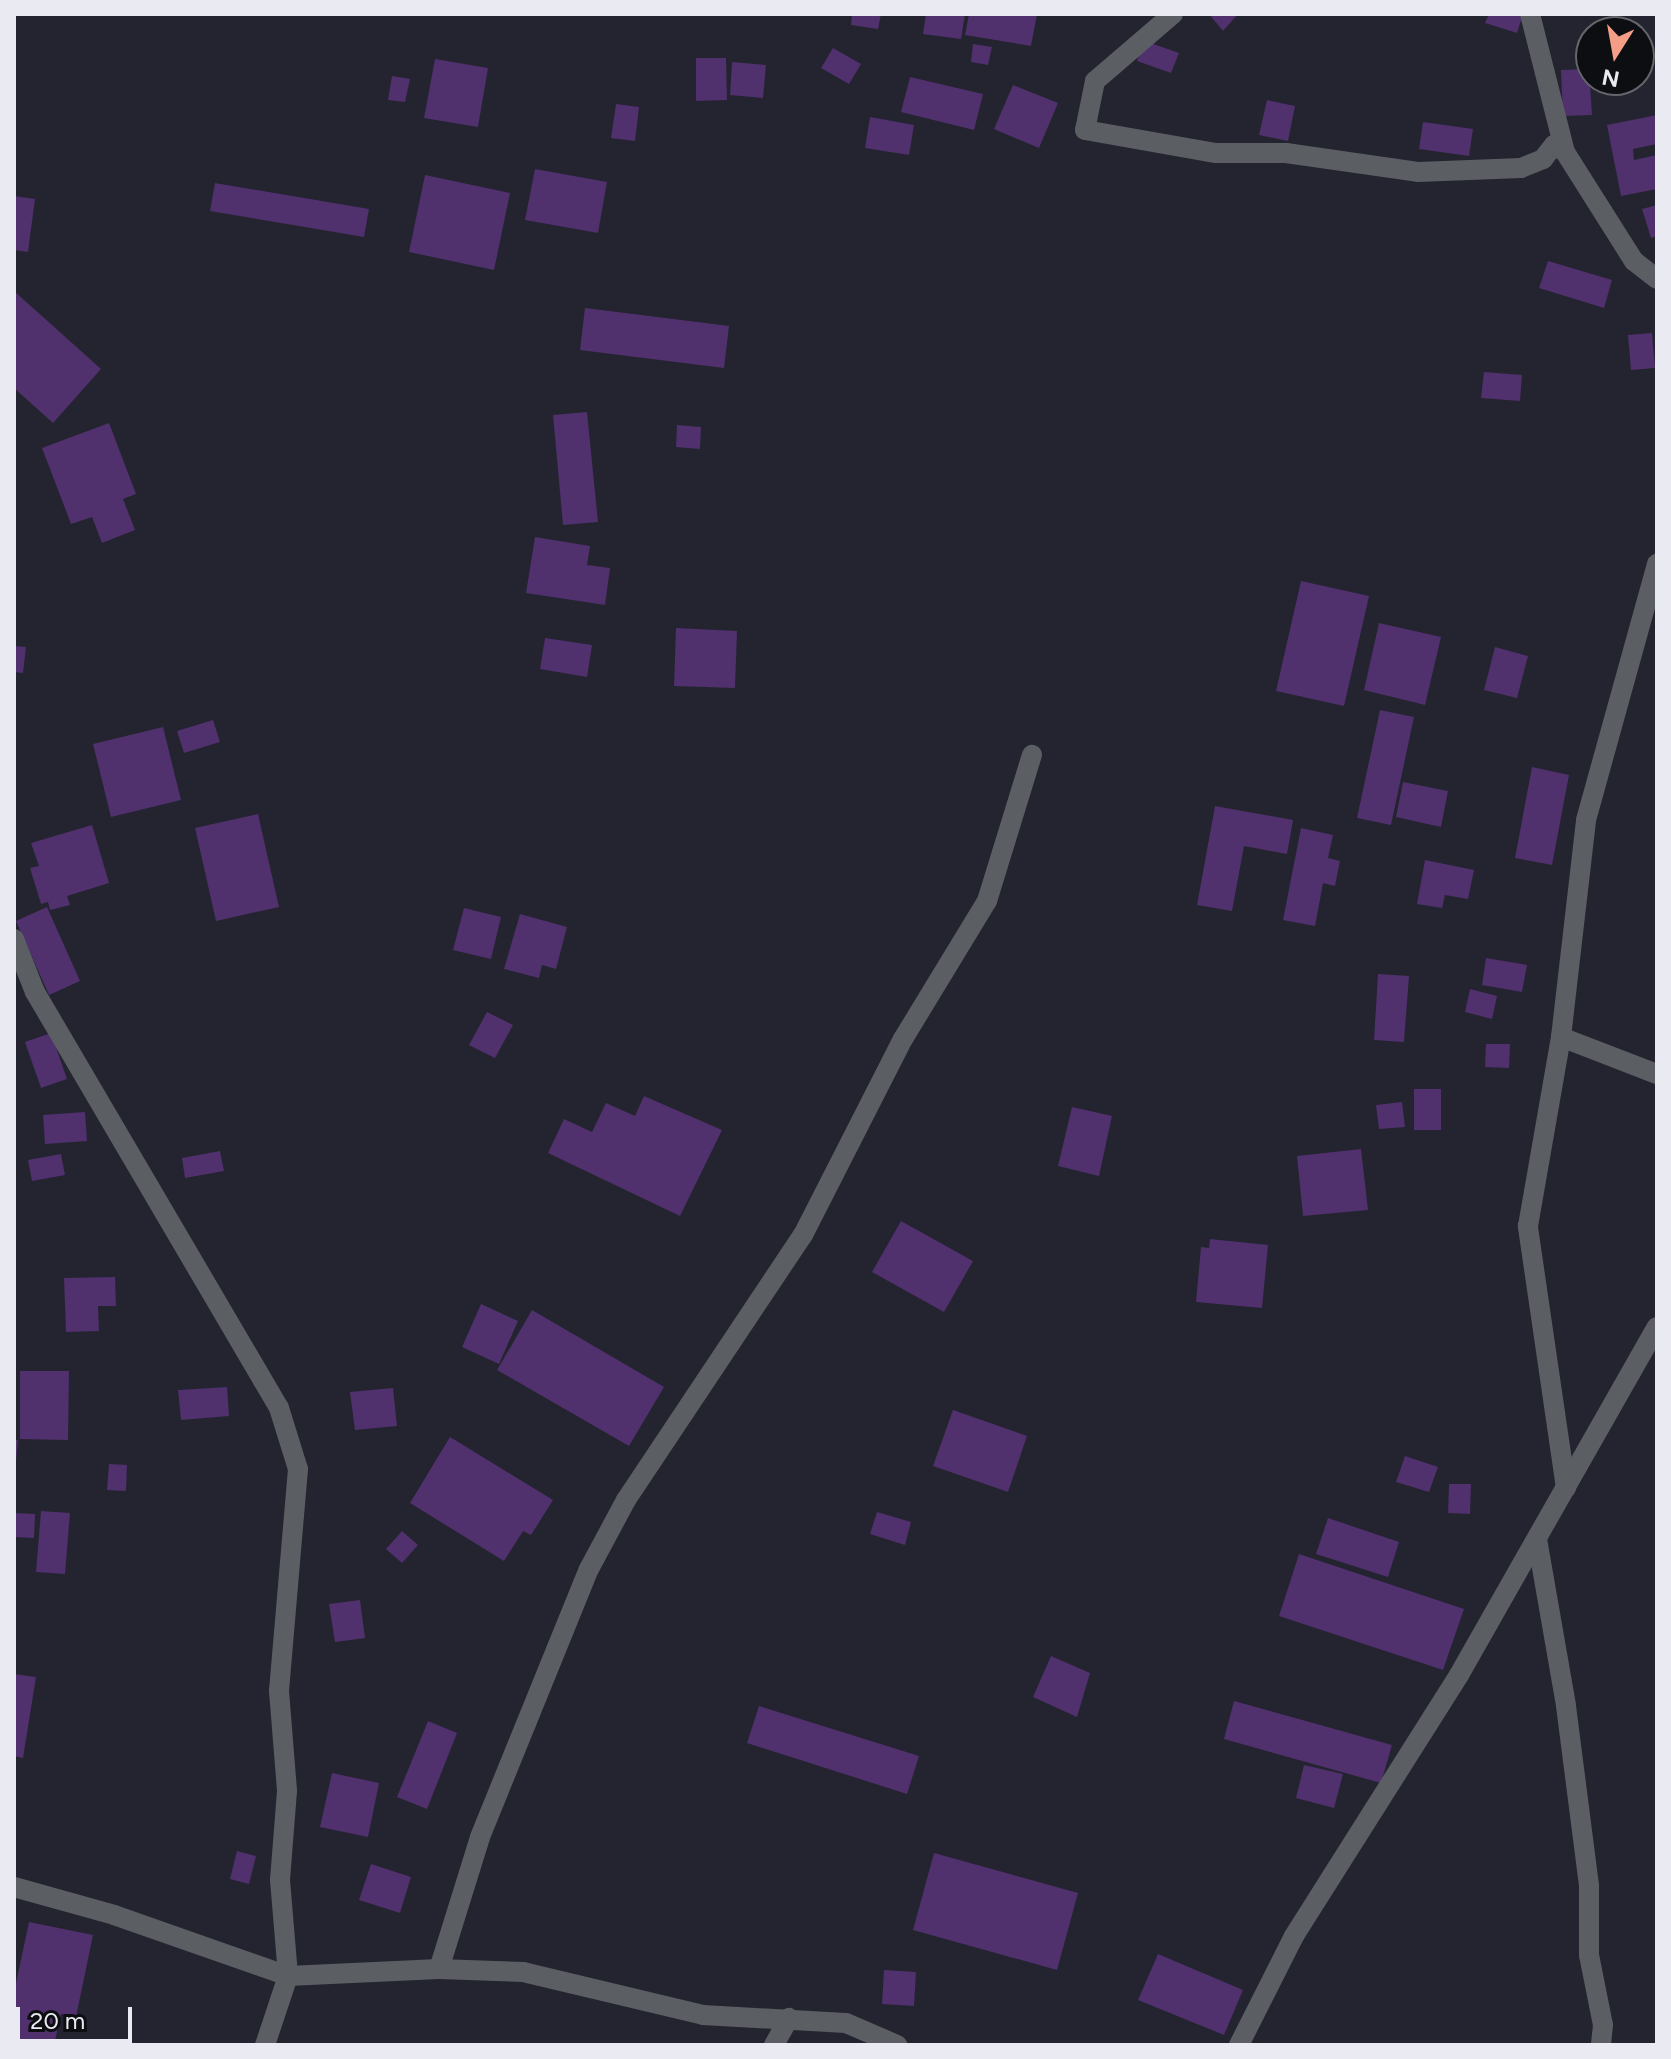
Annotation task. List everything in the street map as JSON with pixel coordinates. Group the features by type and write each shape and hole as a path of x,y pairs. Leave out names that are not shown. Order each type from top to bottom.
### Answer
{"street":[{"path":"1173,14 1095,81 1085,130 1216,153 1286,153 1418,172 1521,168 1543,159 1554,145 1565,152"},
{"path":"1530,14 1565,152 1634,261 1657,279"},
{"path":"1566,1488 1528,1226 1561,1037 1586,820 1657,564"},
{"path":"439,1969 480,1837 589,1569 626,1500 803,1235 903,1039 987,901 1032,755"},
{"path":"14,939 35,992 272,1396 298,1469 279,1691 287,1791 280,1880 288,1976 265,2045"},
{"path":"1561,1037 1657,1074"},
{"path":"1239,2045 1294,1936 1459,1675 1657,1327"},
{"path":"1537,1539 1566,1706 1589,1885 1589,1955 1603,2025 1601,2045"},
{"path":"14,1887 114,1915 288,1976 439,1969 523,1972 703,2015 846,2023 897,2045"},
{"path":"774,2045 789,2018"}],"building":[{"path":"852,14 881,14 878,29 851,25"},
{"path":"926,14 965,14 961,39 923,34"},
{"path":"969,14 1037,14 1031,46 965,35"},
{"path":"1209,14 1238,14 1223,31"},
{"path":"1489,14 1523,14 1517,33 1485,23"},
{"path":"1145,41 1179,53 1171,73 1137,61"},
{"path":"973,44 992,47 988,65 971,62"},
{"path":"833,48 861,64 849,84 821,68"},
{"path":"696,58 726,58 727,100 696,101"},
{"path":"435,59 488,68 478,127 424,118"},
{"path":"732,62 766,65 763,98 730,95"},
{"path":"1561,70 1575,70 1575,96 1591,96 1592,115 1563,116"},
{"path":"392,76 410,79 405,102 388,100"},
{"path":"910,77 983,94 974,130 901,112"},
{"path":"1013,85 1058,103 1039,148 994,129"},
{"path":"1267,100 1295,106 1288,141 1259,135"},
{"path":"616,104 639,107 635,141 611,138"},
{"path":"1657,115 1657,144 1633,149 1634,160 1657,155 1657,189 1621,196 1607,125"},
{"path":"870,117 914,125 909,155 865,148"},
{"path":"1423,122 1473,129 1469,156 1419,149"},
{"path":"535,169 607,182 598,233 525,220"},
{"path":"425,175 510,193 494,270 409,252"},
{"path":"215,183 369,209 364,237 210,211"},
{"path":"14,196 35,199 28,252 14,250"},
{"path":"1657,205 1657,236 1651,238 1642,209"},
{"path":"1548,261 1612,280 1604,308 1539,288"},
{"path":"14,291 101,369 53,423 14,388"},
{"path":"585,308 729,326 724,368 580,350"},
{"path":"1652,333 1655,368 1631,370 1628,335"},
{"path":"1484,372 1522,375 1520,401 1481,398"},
{"path":"587,412 598,522 563,525 553,415"},
{"path":"109,423 136,494 123,499 135,530 102,543 92,517 71,524 42,448"},
{"path":"677,425 701,427 700,449 676,447"},
{"path":"535,537 590,546 587,565 610,568 605,605 526,593"},
{"path":"1301,581 1369,596 1344,706 1276,691"},
{"path":"1379,623 1441,637 1425,705 1364,690"},
{"path":"676,628 737,631 735,688 674,686"},
{"path":"545,638 592,645 587,677 540,669"},
{"path":"14,646 26,647 23,673 14,672"},
{"path":"1495,647 1528,656 1517,698 1484,690"},
{"path":"1380,710 1414,717 1391,825 1357,818"},
{"path":"213,720 220,742 184,753 177,731"},
{"path":"163,727 181,800 111,817 93,744"},
{"path":"1532,767 1569,775 1552,865 1515,858"},
{"path":"1403,782 1448,791 1441,827 1396,817"},
{"path":"1215,806 1293,820 1287,854 1244,846 1232,911 1197,905"},
{"path":"258,814 279,907 216,921 195,828"},
{"path":"92,825 109,883 67,896 70,905 50,910 48,902 41,904 30,868 39,866 31,843"},
{"path":"1301,828 1333,835 1328,858 1340,861 1335,886 1323,883 1315,926 1283,920"},
{"path":"1425,860 1474,870 1468,899 1445,895 1442,908 1417,904"},
{"path":"47,907 80,981 49,995 16,921"},
{"path":"464,908 501,917 491,959 453,950"},
{"path":"520,914 567,927 556,969 542,965 539,978 504,969"},
{"path":"1486,958 1527,965 1522,992 1482,985"},
{"path":"1378,974 1409,976 1404,1042 1374,1040"},
{"path":"1470,989 1497,996 1492,1019 1465,1012"},
{"path":"487,1012 513,1025 495,1058 469,1045"},
{"path":"51,1033 67,1079 41,1088 25,1042"},
{"path":"1486,1044 1510,1044 1509,1068 1485,1067"},
{"path":"1414,1089 1441,1089 1441,1130 1414,1130"},
{"path":"644,1096 722,1130 680,1216 548,1153 564,1119 592,1132 606,1103 635,1116"},
{"path":"1402,1102 1405,1127 1379,1129 1376,1105"},
{"path":"1072,1107 1112,1116 1099,1176 1058,1166"},
{"path":"85,1112 87,1141 45,1144 43,1115"},
{"path":"1361,1149 1368,1210 1303,1216 1297,1156"},
{"path":"220,1151 224,1171 185,1178 182,1158"},
{"path":"61,1154 65,1175 32,1181 28,1160"},
{"path":"901,1221 973,1261 944,1312 872,1272"},
{"path":"1210,1239 1268,1245 1262,1308 1196,1302 1201,1247 1209,1248"},
{"path":"115,1277 116,1306 98,1306 99,1331 66,1332 64,1278"},
{"path":"481,1304 518,1321 499,1364 462,1347"},
{"path":"532,1310 664,1387 629,1446 497,1370"},
{"path":"20,1371 69,1371 68,1440 20,1439"},
{"path":"227,1387 229,1416 181,1420 178,1390"},
{"path":"393,1388 397,1426 355,1430 350,1392"},
{"path":"953,1410 1027,1436 1008,1492 933,1466"},
{"path":"450,1437 553,1500 531,1535 523,1531 504,1561 410,1503"},
{"path":"14,1440 18,1440 16,1461 14,1461"},
{"path":"1405,1456 1438,1467 1429,1492 1396,1482"},
{"path":"109,1464 127,1465 126,1491 107,1490"},
{"path":"1449,1484 1471,1484 1470,1514 1448,1513"},
{"path":"41,1511 70,1513 65,1574 36,1572"},
{"path":"877,1512 911,1522 905,1545 870,1534"},
{"path":"14,1513 35,1514 34,1538 14,1537"},
{"path":"1328,1518 1399,1542 1388,1577 1316,1554"},
{"path":"402,1531 418,1545 402,1563 386,1549"},
{"path":"1299,1554 1464,1609 1443,1670 1279,1616"},
{"path":"360,1600 365,1638 335,1642 329,1604"},
{"path":"1051,1656 1090,1673 1077,1717 1033,1697"},
{"path":"14,1674 36,1677 23,1758 14,1756"},
{"path":"1234,1701 1392,1745 1381,1783 1224,1739"},
{"path":"759,1706 919,1756 907,1794 747,1743"},
{"path":"428,1721 457,1733 427,1809 397,1797"},
{"path":"1304,1765 1343,1774 1334,1808 1296,1798"},
{"path":"332,1773 379,1783 368,1837 320,1827"},
{"path":"237,1851 256,1856 249,1884 230,1879"},
{"path":"934,1853 1078,1893 1057,1970 913,1930"},
{"path":"371,1864 411,1877 400,1913 359,1900"},
{"path":"29,1922 93,1935 76,2017 61,2014 54,2045 14,2045 14,1993"},
{"path":"1158,1954 1243,1990 1224,2035 1138,2000"},
{"path":"884,1970 916,1972 914,2006 882,2004"}]}
